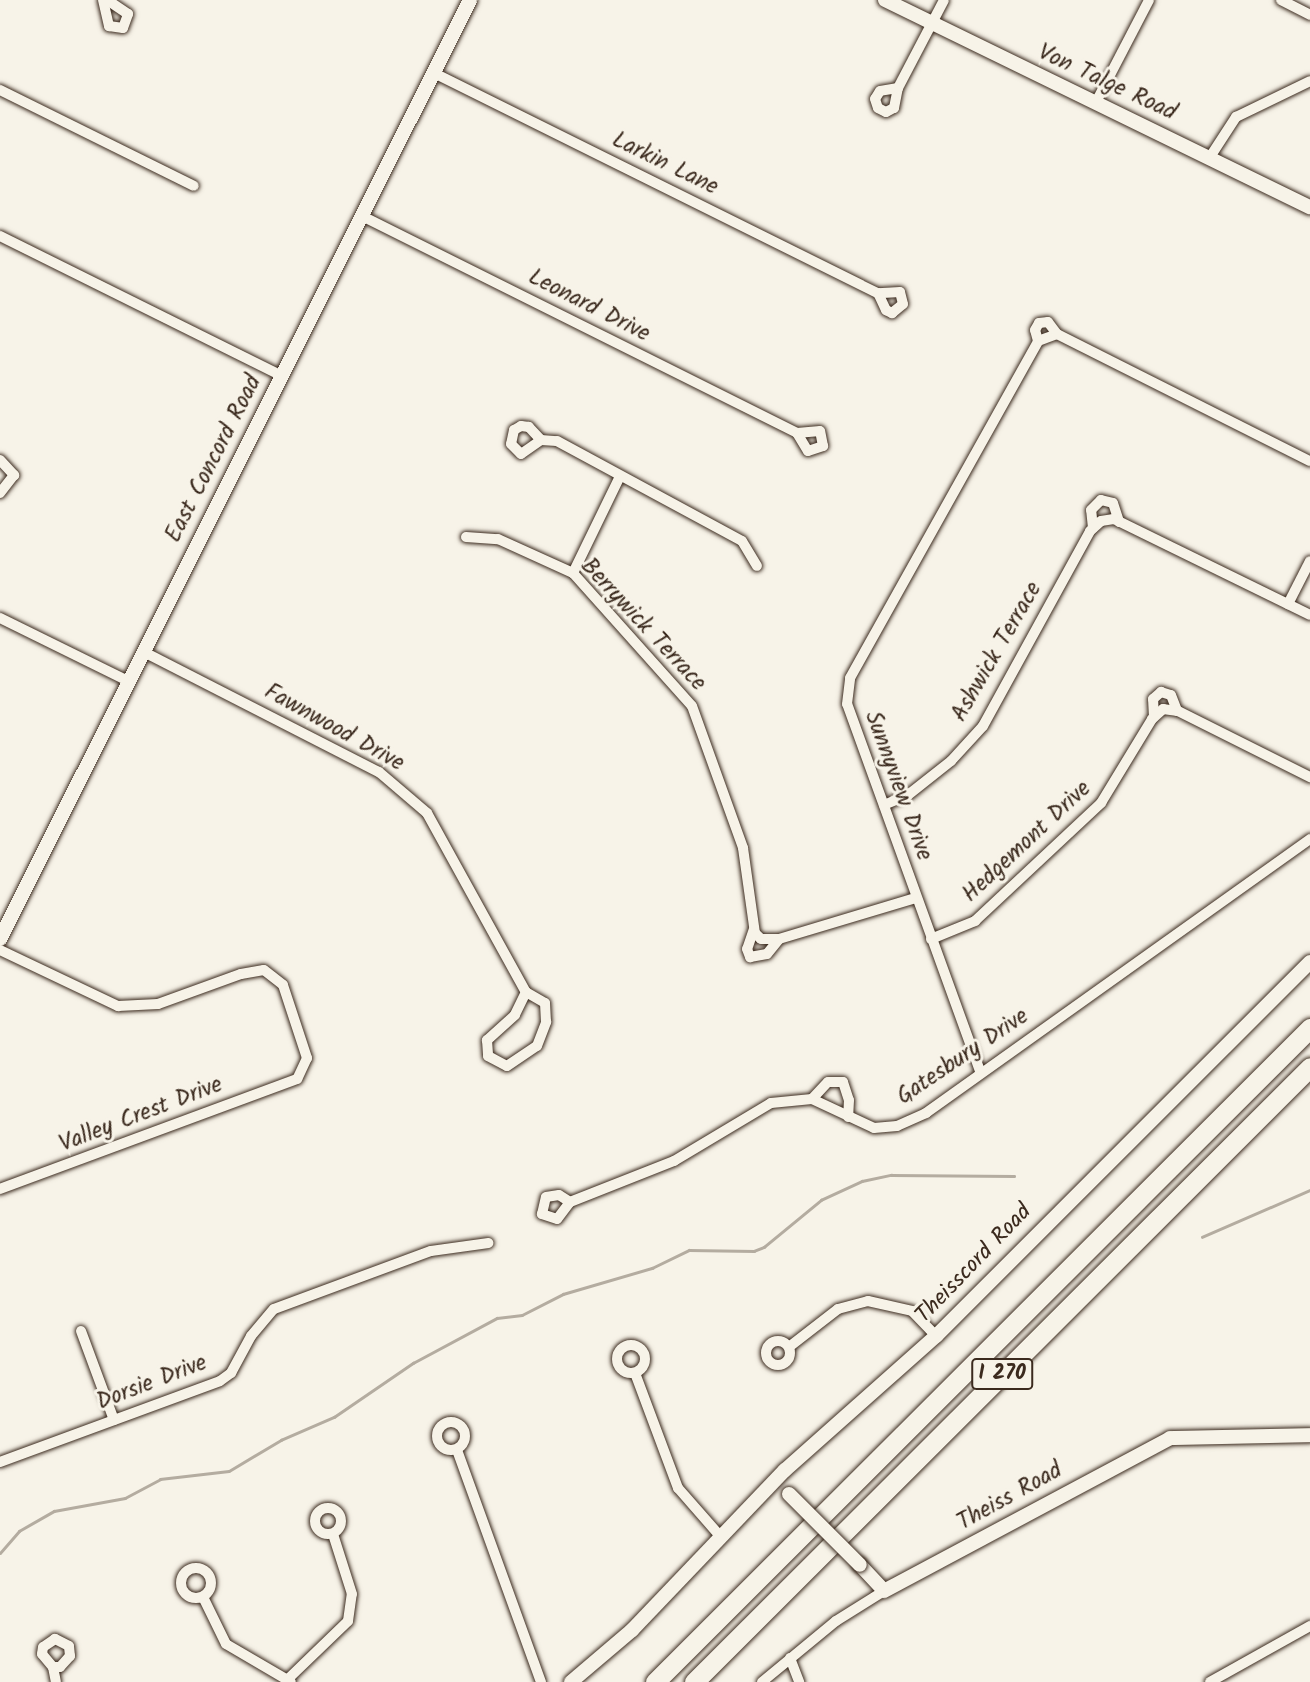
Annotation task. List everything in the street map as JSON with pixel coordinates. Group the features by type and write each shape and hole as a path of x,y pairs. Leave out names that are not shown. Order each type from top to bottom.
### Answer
{"highway":[{"path":"1291,1048 1310,1021"},
{"name":"I 270","path":"655,1682 1310,1028"},
{"name":"I 270","path":"694,1682 1310,1067"}],"street":[{"name":"East Concord Road","path":"0,939 470,0"},
{"name":"Von Talge Road","path":"885,0 1310,207"},
{"path":"898,88 943,0"},
{"path":"1096,102 1149,0"},
{"path":"1281,0 1310,15"},
{"name":"Larkin Lane","path":"434,73 878,293"},
{"path":"1210,157 1236,117 1310,81"},
{"path":"0,90 194,186"},
{"name":"Leonard Drive","path":"362,216 797,433"},
{"path":"0,236 282,376"},
{"name":"Sunnyview Drive","path":"980,1071 847,704 850,678 1038,341 1035,330 1039,323 1048,322 1057,334 1310,461"},
{"path":"1038,341 1057,334"},
{"path":"541,440 556,441 742,541 757,566"},
{"path":"0,460 14,475 0,493"},
{"path":"573,573 620,476"},
{"name":"Ashwick Terrace","path":"884,805 908,795 940,769 983,726 1093,528 1091,510 1101,500 1113,503 1119,522 1310,615"},
{"path":"1093,528 1101,521 1119,522"},
{"name":"Berrywick Terrace","path":"466,537 498,539 573,573 692,706 743,848 754,929 747,949 750,957 767,954 779,939 916,898"},
{"path":"1288,604 1310,561"},
{"path":"0,618 130,682"},
{"name":"Fawnwood Drive","path":"144,652 356,760 404,790 447,843 526,992 545,1003 545,1022 537,1046 507,1066 488,1056 487,1040 515,1015 526,992"},
{"name":"Hedgemont Drive","path":"931,939 975,921 1101,803 1154,717 1153,699 1161,692 1171,695 1177,711 1310,777"},
{"path":"1154,717 1163,709 1177,711"},
{"name":"Gatesbury Drive","path":"812,1099 874,1128 897,1126 926,1113 980,1071 1310,839"},
{"path":"754,929 761,939 779,939"},
{"name":"Valley Crest Drive","path":"0,950 118,1006 158,1004 252,970 274,974 283,985 305,1042 307,1058 297,1079 0,1189"},
{"name":"Theisscord Road","path":"775,1480 936,1336 1310,962"},
{"path":"570,1202 674,1161 771,1103 812,1099 828,1082 842,1082 849,1100 848,1116"},
{"name":"Dorsie Drive","path":"0,1462 220,1381 232,1373 251,1336 274,1309 431,1251 488,1243"},
{"path":"789,1347 838,1309 868,1301 912,1311 936,1336"},
{"path":"80,1331 114,1420"},
{"path":"635,1373 678,1488 720,1536"},
{"name":"Theiss Road","path":"762,1682 790,1658 884,1591 1159,1442 1190,1435 1310,1435"},
{"path":"457,1450 541,1682"},
{"path":"571,1682 632,1630 775,1480 884,1591"},
{"path":"203,1597 220,1637 232,1650 290,1680 348,1621 352,1594 333,1534"},
{"path":"1210,1682 1310,1626"},
{"path":"790,1658 799,1682"},
{"path":"53,1667 57,1682"}],"waterway":[{"path":"0,1553 19,1531 54,1511 125,1498 160,1479 229,1471 281,1440 334,1417 413,1363 497,1318 522,1315 563,1294 652,1268 689,1250 754,1251 764,1247 821,1200 862,1181 891,1175 1014,1176"},
{"path":"1202,1237 1310,1190"}]}
